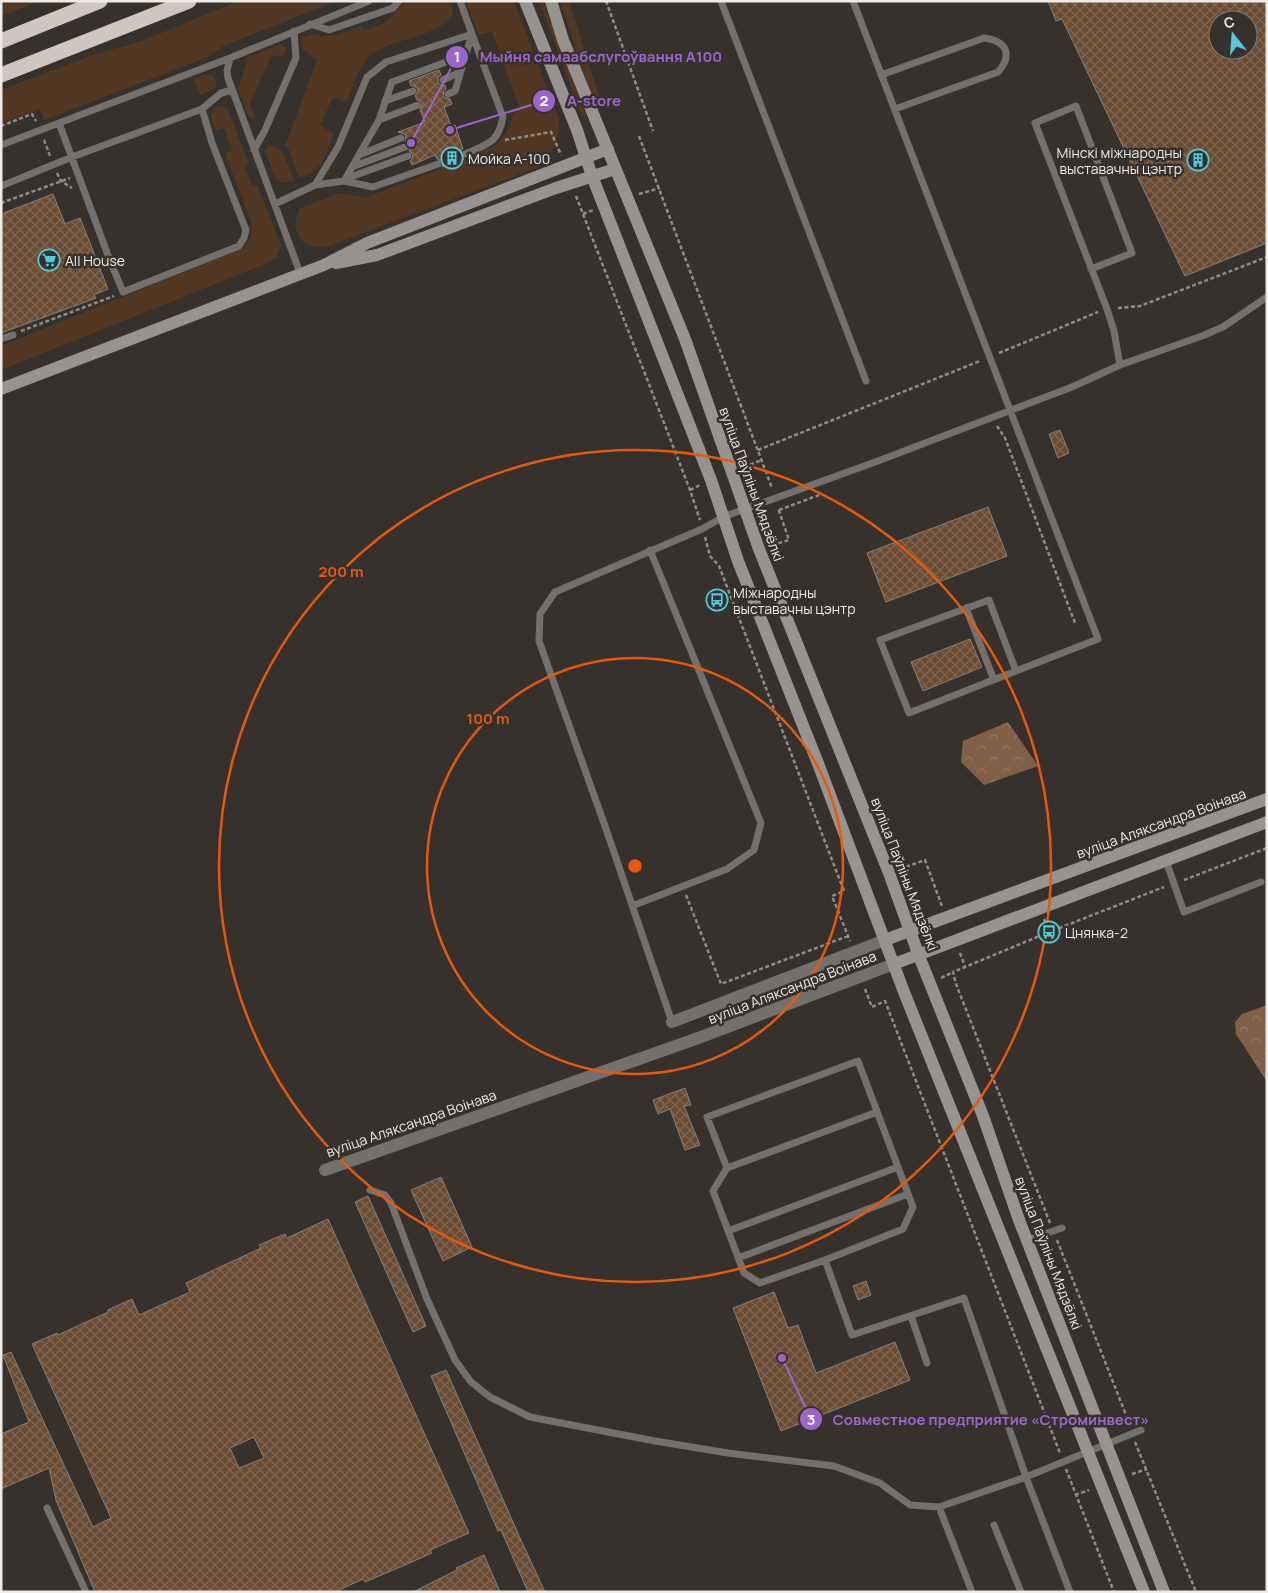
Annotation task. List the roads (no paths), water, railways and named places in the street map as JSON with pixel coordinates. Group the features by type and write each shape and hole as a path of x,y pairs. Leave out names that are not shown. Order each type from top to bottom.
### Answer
{"highway":[{"path":"1,41 100,1"},
{"path":"1,75 189,1"}],"street":[{"path":"525,1 711,480 738,561 894,964 1144,1592"},
{"name":"вуліца Паўліны Мядзёлкі","path":"551,1 563,40 685,339 744,510 889,873 983,1116 1027,1240 1164,1592"},
{"path":"1,389 324,265 367,243 608,149"},
{"path":"324,265 377,256 571,183 615,169"},
{"name":"вуліца Аляксандра Воінава","path":"672,1022 885,940 1267,799"},
{"name":"вуліца Аляксандра Воінава","path":"324,1170 701,1037 894,964 920,956 1267,822"}],"lane":[{"path":"1,145 230,58 369,1"},
{"path":"310,24 329,30 393,8 399,1"},
{"path":"460,1 503,117 501,129 492,142 465,154"},
{"path":"721,1 866,380"},
{"path":"853,1 1098,639 909,713 880,640 989,600 1016,671"},
{"path":"254,150 265,130 296,58 294,31"},
{"path":"448,94 455,91 472,34"},
{"path":"315,185 338,147 367,77 386,62 472,34"},
{"path":"881,74 984,38 996,39 1003,45 1007,56 998,72 894,109"},
{"path":"345,180 379,120 392,82 465,55"},
{"path":"230,58 227,71 232,90 300,273"},
{"path":"443,80 460,72"},
{"path":"1,186 72,157 202,109 221,93 232,90"},
{"path":"385,101 413,91"},
{"path":"379,120 418,105"},
{"path":"1092,269 1132,253 1076,106 1035,122 1107,309 1114,331 1120,365"},
{"path":"59,123 123,292 239,246 244,238 246,230 212,143 202,109"},
{"path":"359,155 401,138"},
{"path":"352,167 404,148"},
{"path":"275,204 315,185 345,180 408,156"},
{"path":"345,180 373,187 438,164"},
{"path":"672,1022 539,641 540,614 556,592 702,529 723,517 776,499 1072,386 1120,365 1223,327 1267,297"},
{"path":"1,339 13,334"},
{"path":"632,906 727,869 754,850 761,824 650,550"},
{"path":"966,608 994,680"},
{"path":"1166,861 1184,912 1261,882"},
{"path":"727,1168 708,1117 858,1060 913,1207 903,1229 825,1260 760,1282 744,1273 713,1191 727,1168 877,1112"},
{"path":"728,1232 898,1167"},
{"path":"370,1190 385,1195 391,1202 427,1299 455,1360 471,1382 490,1397 530,1417 700,1449 786,1462 834,1466 880,1483 910,1505 939,1507 1026,1477 1142,1430"},
{"path":"738,1258 908,1194"},
{"path":"1027,1240 1062,1228"},
{"path":"825,1260 852,1335 964,1298 1026,1477 1070,1592"},
{"path":"911,1316 927,1362"},
{"path":"939,1507 972,1592"},
{"path":"47,1508 86,1592"},
{"path":"994,1525 1021,1592"}],"place":[{"name":"А-store","path":"450,130"},
{"name":"Мыйня самаабслугоўвання A100","path":"411,143"},
{"name":"Мойка A-100","path":"452,158"},
{"name":"Мінскі міжнародны выставачны цэнтр","path":"1198,160"},
{"name":"All House","path":"49,260"},
{"name":"Міжнародны выставачны цэнтр","path":"717,600"},
{"name":"Цнянка-2","path":"1049,932"},
{"name":"Совместное предприятие «Строминвест»","path":"782,1358"}]}
